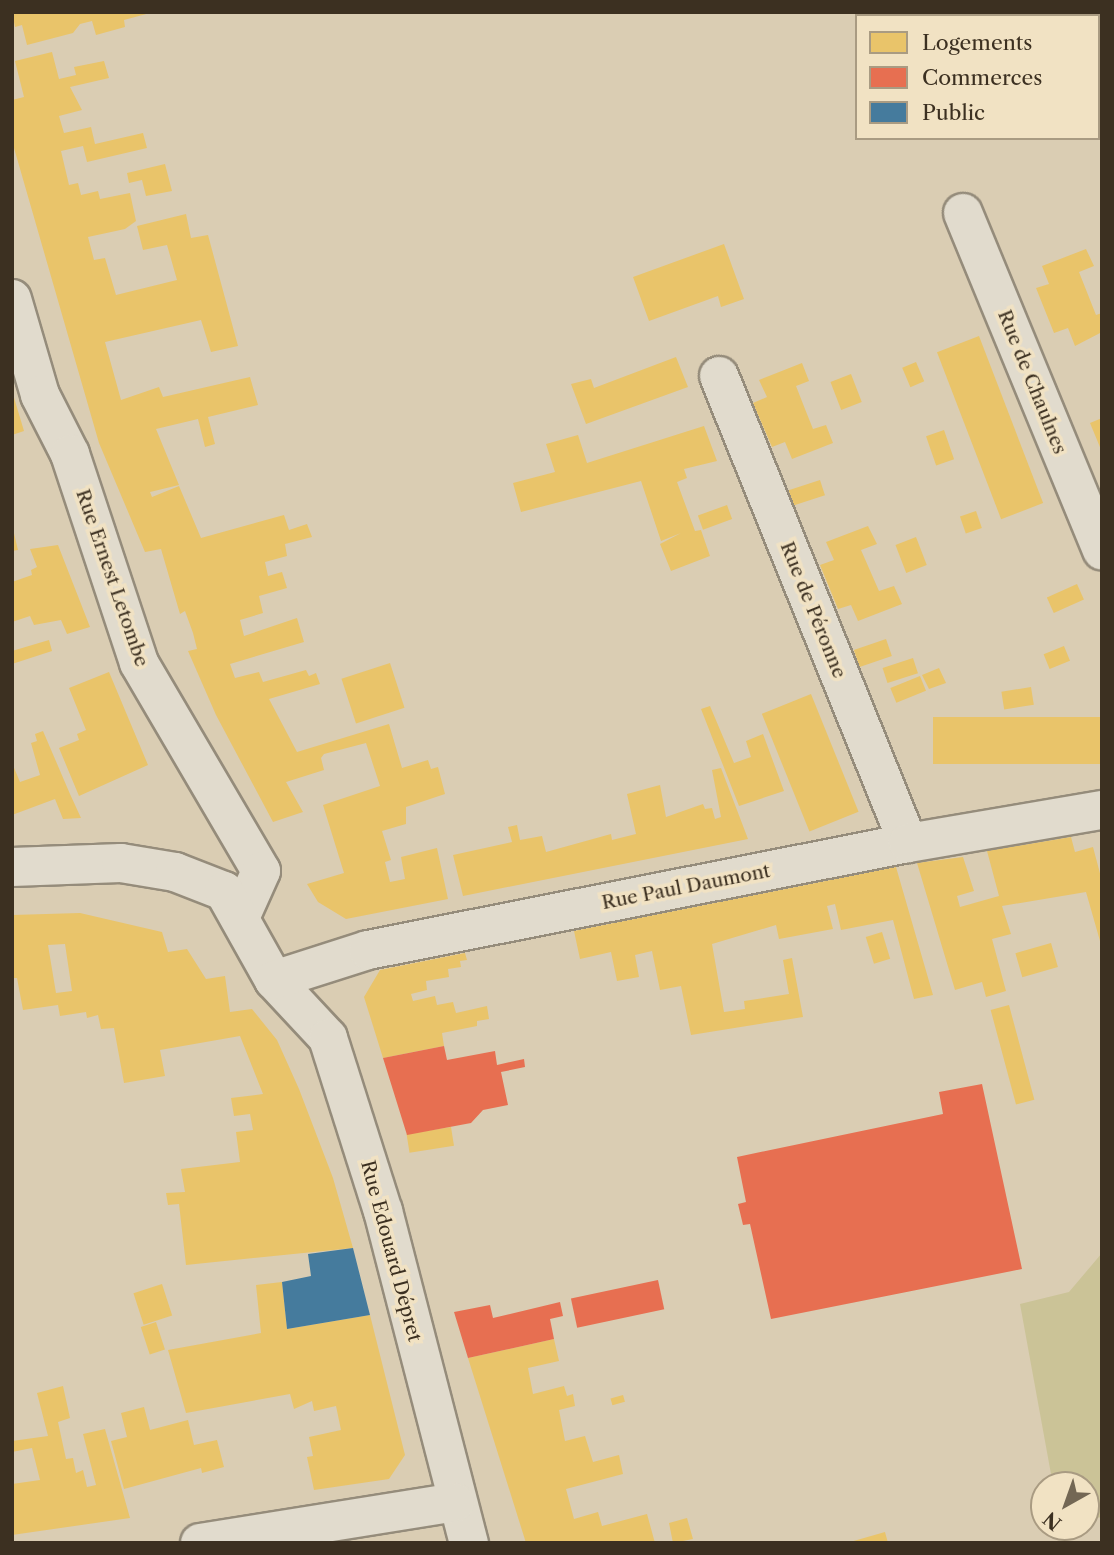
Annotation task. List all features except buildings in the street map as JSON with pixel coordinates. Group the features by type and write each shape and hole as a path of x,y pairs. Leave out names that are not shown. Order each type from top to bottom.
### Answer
{"street":[{"name":"Rue de Chaulnes","path":"962,213 1102,551"},
{"name":"Rue Ernest Letombe","path":"12,299 40,395 70,454 139,663 261,871 240,918"},
{"name":"Rue de Péronne","path":"719,376 908,843"},
{"name":"Rue Paul Daumont","path":"274,980 368,950 908,843 1102,810"},
{"name":"Rue Edouard Dépret","path":"12,867 121,863 175,872 224,891 274,980 328,1038 383,1211 455,1502 469,1543"},
{"path":"200,1543 455,1502"}],"shaded area":[{"path":"1102,1253 1100,1517 1100,1471 1050,1471 1020,1304 1069,1292"}]}
